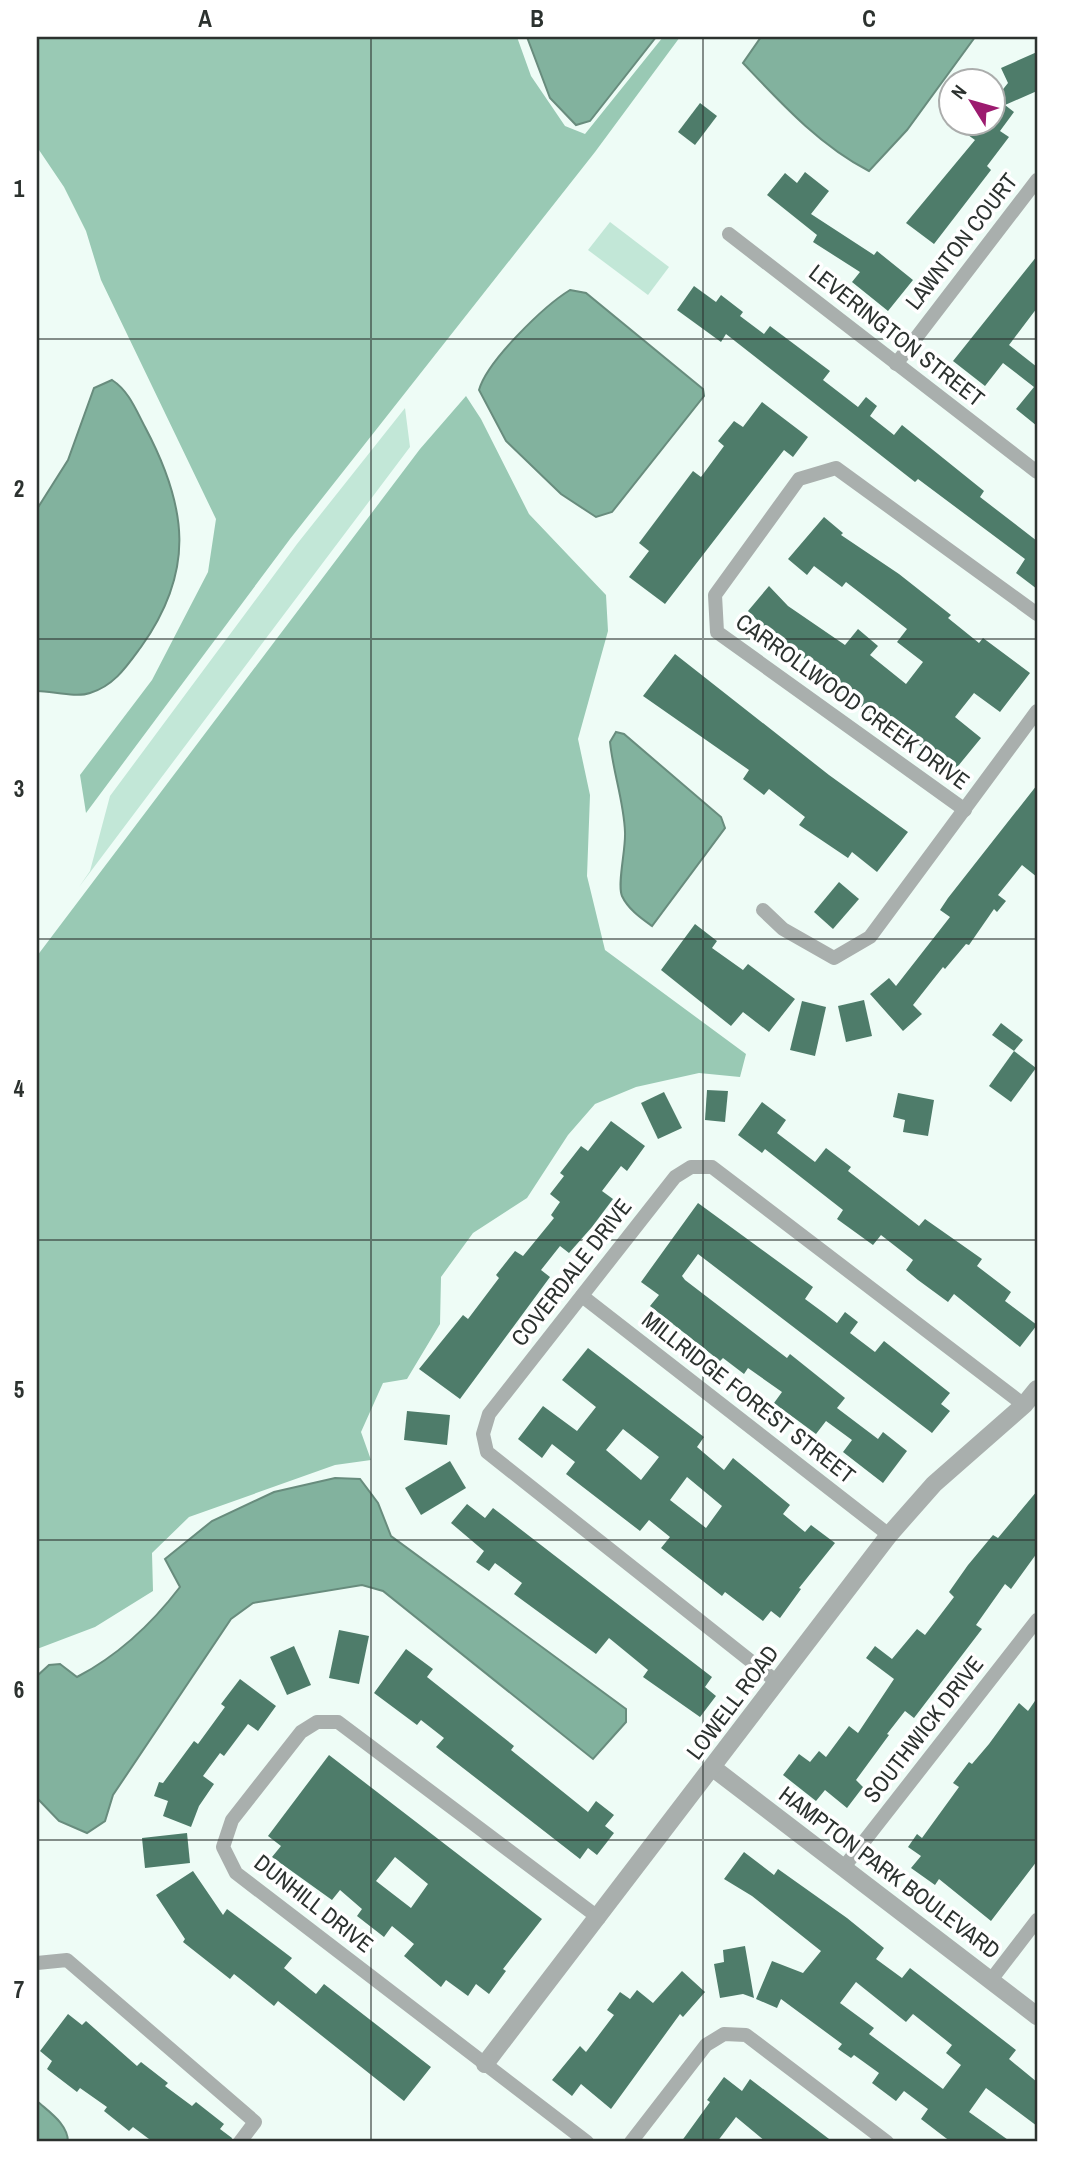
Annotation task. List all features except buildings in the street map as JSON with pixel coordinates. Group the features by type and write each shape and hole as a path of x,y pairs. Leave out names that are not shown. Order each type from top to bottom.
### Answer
{"street":[{"name":"LAWNTON COURT","path":"896,364 1037,180"},
{"name":"LEVERINGTON STREET","path":"729,234 1037,472"},
{"name":"CARROLLWOOD CREEK DRIVE","path":"965,810 718,632 715,595 799,479 836,468 1037,614"},
{"path":"763,909 783,929 834,958 870,937 1037,711"},
{"name":"COVERDALE DRIVE","path":"777,1682 487,1452 483,1434 489,1414 675,1177 691,1167 712,1167 1024,1405"},
{"name":"MILLRIDGE FOREST STREET","path":"582,1296 889,1535"},
{"name":"LOWELL ROAD","path":"485,2064 889,1535 934,1484 1024,1405 1037,1388"},
{"name":"SOUTHWICK DRIVE","path":"844,1867 1037,1620"},
{"name":"DUNHILL DRIVE","path":"587,2142 236,1873 223,1847 232,1820 301,1732 317,1722 338,1722 599,1918"},
{"name":"HAMPTON PARK BOULEVARD","path":"713,1768 1037,2016"},
{"path":"991,1980 1037,1920"},
{"path":"37,1963 67,1960 255,2122 240,2142"},
{"path":"631,2142 706,2045 724,2034 746,2035 887,2142"}],"shaded area":[{"path":"37,37 517,37 531,76 565,126 585,134 663,37 680,37 595,152 290,539 86,813 80,775 152,680 208,572 216,519 101,280 86,231 64,187 37,147"},
{"path":"527,37 656,37 590,121 576,125 550,98"},
{"path":"761,37 975,37 954,66 937,66 937,89 907,130 869,171 817,136 743,63"},
{"path":"610,222 669,267 648,295 588,250"},
{"path":"570,290 586,293 703,389 704,396 612,512 596,517 561,494 506,441 479,390 484,378 504,350 546,308"},
{"path":"112,380 128,395 170,485 177,512 177,565 170,592 158,619 136,654 113,680 99,690 84,694 37,691 37,509 68,460 94,388"},
{"path":"466,396 481,419 529,514 606,595 608,631 578,739 590,795 587,876 605,950 746,1054 740,1077 699,1073 636,1087 595,1104 568,1135 527,1198 473,1233 441,1277 440,1324 407,1379 383,1383 361,1432 371,1460 335,1465 189,1517 152,1553 153,1591 95,1627 37,1649 37,956 420,449"},
{"path":"405,408 410,447 79,887 90,871 110,796 297,544"},
{"path":"616,732 624,734 721,817 725,828 652,926 631,909 621,891 624,821 610,742"},
{"path":"335,1478 360,1479 378,1503 391,1536 626,1709 626,1722 593,1759 383,1591 362,1585 253,1603 231,1619 113,1795 105,1821 87,1833 59,1821 37,1798 37,1676 49,1665 60,1664 77,1677 107,1659 133,1638 158,1614 180,1587 165,1559 212,1521 274,1492"},
{"path":"37,2101 61,2124 68,2142 37,2142"}]}
